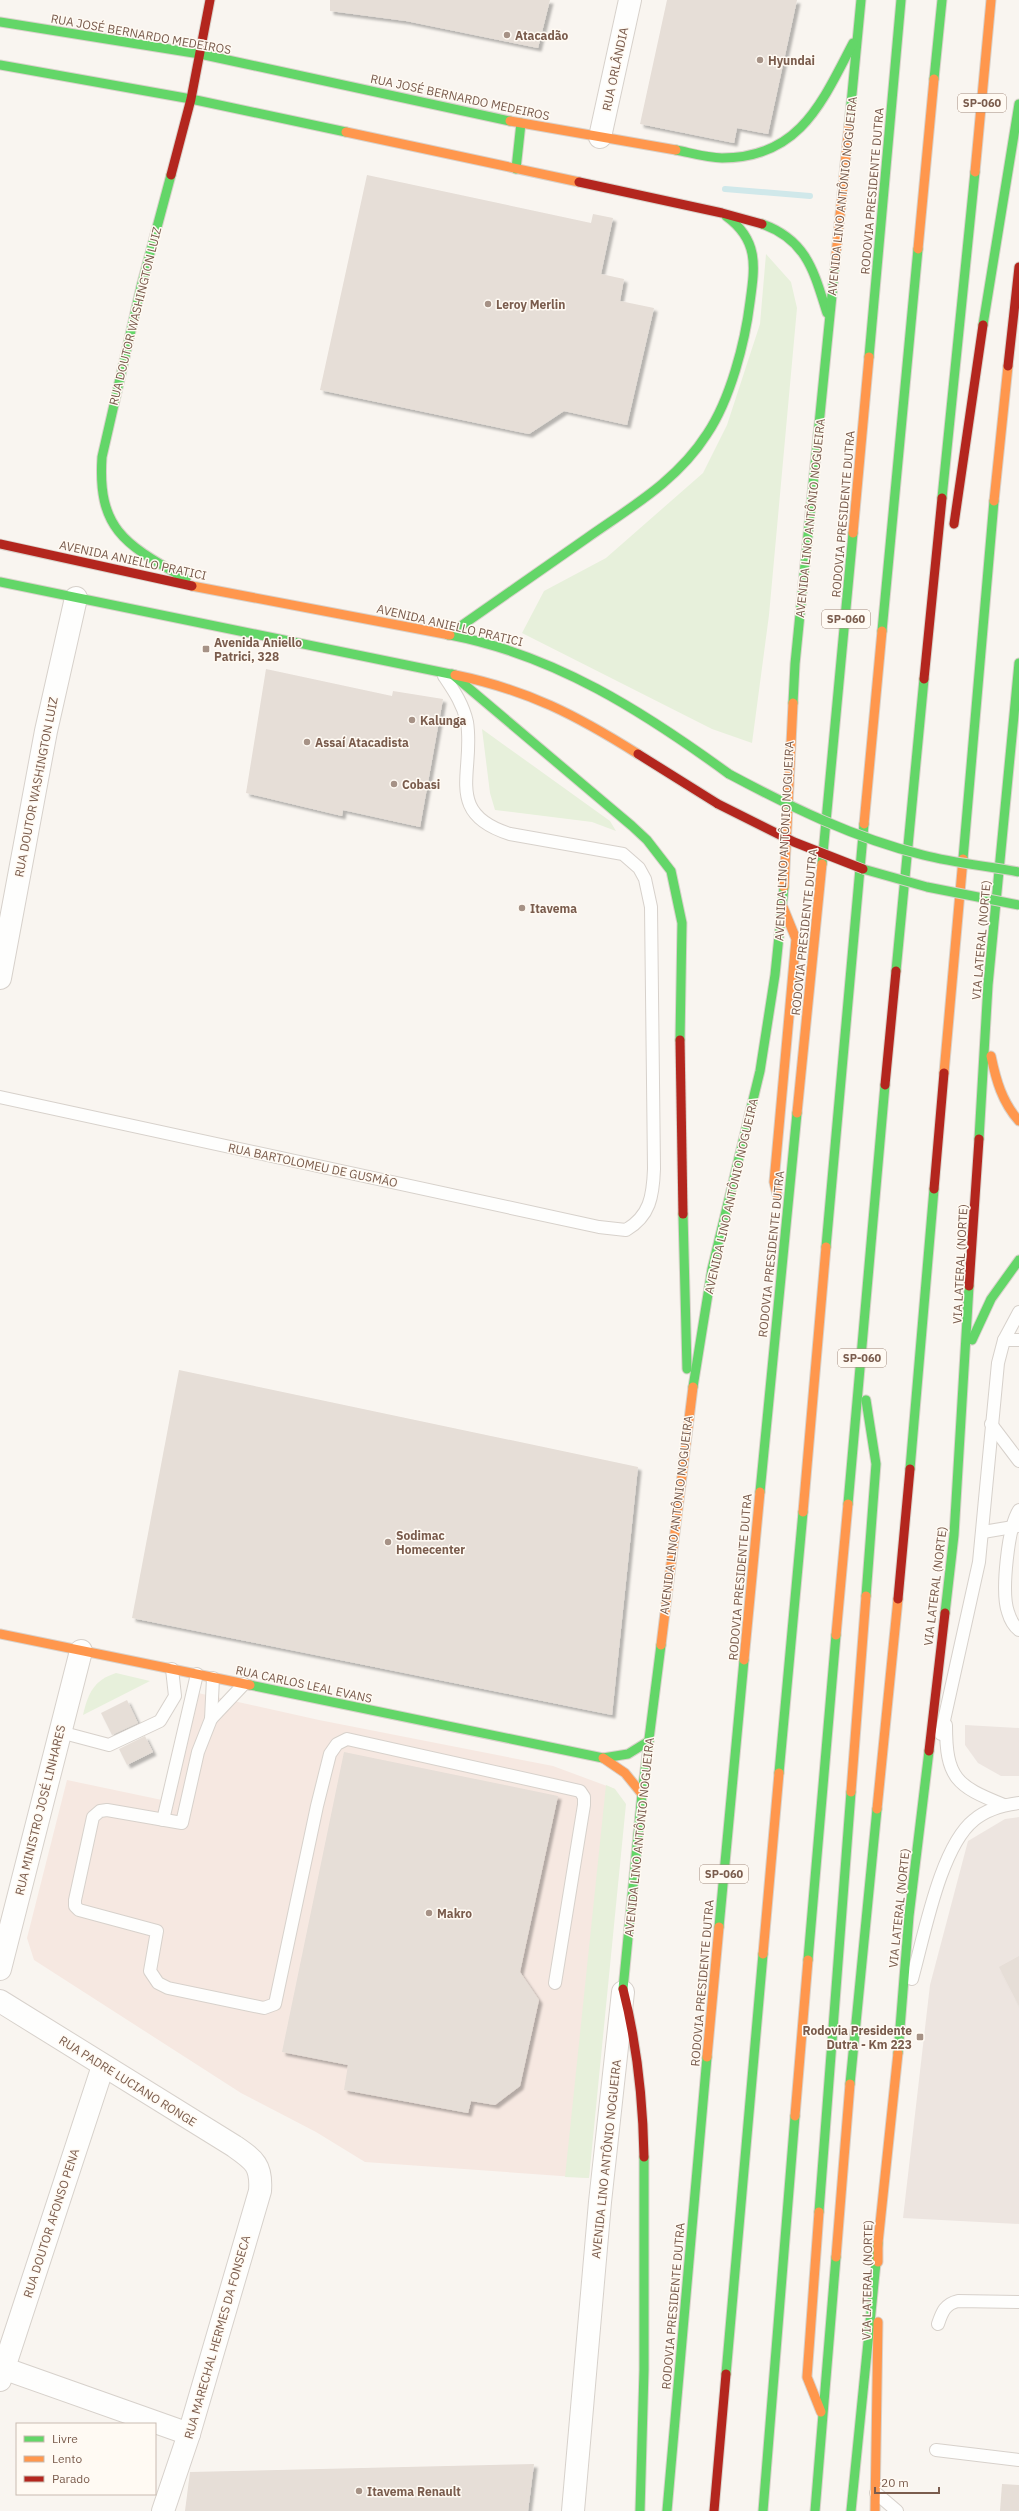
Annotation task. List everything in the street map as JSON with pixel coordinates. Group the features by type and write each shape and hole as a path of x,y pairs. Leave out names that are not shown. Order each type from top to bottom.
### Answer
{"main road":[{"name":"RUA DOUTOR WASHINGTON LUIZ","path":"202,588 134,545 115,526 106,511 100,476 102,457 141,287 192,99 210,0"},
{"name":"AVENIDA LINO ANTÔNIO NOGUEIRA","path":"623,1989 642,1794 692,1393 712,1269 760,1071 775,975 783,907 795,664 861,0"},
{"name":"RODOVIA PRESIDENTE DUTRA","path":"667,2511 708,2046 784,1236 832,770 901,0"},
{"name":"SP-060","path":"714,2511 869,768 942,0"},
{"name":"SP-060","path":"763,2511 814,1890 915,766 973,207 991,0"},
{"name":"RUA JOSÉ BERNARDO MEDEIROS","path":"0,22 200,54 521,123 721,158 751,155 776,147 792,136 808,120 858,35"},
{"path":"0,65 192,99 722,213 757,224 789,237 812,270 830,322"},
{"name":"SP-060","path":"952,537 990,279 1019,104"},
{"path":"516,169 521,123"},
{"path":"448,635 668,481 692,456 713,426 728,387 752,307 755,282 751,242 740,226 722,213"},
{"path":"815,2511 852,2064 900,1581 997,470 1019,267"},
{"name":"AVENIDA ANIELLO PRATICI","path":"0,544 202,588 288,602 448,635 516,651 570,674 701,753 729,774 776,800 854,834 923,855 1019,872"},
{"path":"0,582 490,682 535,697 590,724 718,804 761,827 873,873 917,885 1019,905"},
{"name":"SP-060","path":"915,766 941,606"},
{"name":"VIA LATERAL (NORTE)","path":"874,2511 876,2493 878,2243 899,2043 909,1916 954,1535 988,985 1019,663"},
{"path":"446,672 632,826 647,840 671,872 682,923 680,1104 686,1362 692,1393"},
{"path":"783,907 796,939 774,1182 784,1236"},
{"path":"988,985 987,1036 992,1064 998,1085 1010,1112 1019,1121"},
{"path":"966,1354 990,1299 1019,1260"},
{"path":"823,2417 807,2376 876,1464 861,1366"},
{"name":"RUA CARLOS LEAL EVANS","path":"0,1634 603,1758 625,1756 635,1752 649,1741"},
{"name":"RUA CARLOS LEAL EVANS","path":"603,1758 623,1770 642,1794"},
{"path":"623,1989 635,2035 643,2121 645,2419 640,2511"},
{"path":"850,2511 878,2243"}],"street":[{"name":"RUA ORLÂNDIA","path":"600,137 630,0"},
{"name":"RUA DOUTOR WASHINGTON LUIZ","path":"0,978 46,731 76,598"},
{"name":"RUA MINISTRO JOSÉ LINHARES","path":"0,1969 81,1651"},
{"name":"AVENIDA LINO ANTÔNIO NOGUEIRA","path":"573,2511 600,2202 623,1989"},
{"name":"RUA PADRE LUCIANO RONGE","path":"0,2001 234,2146 256,2163"},
{"name":"RUA DOUTOR AFONSO PENA","path":"1,2372 103,2066"},
{"name":"RUA MARECHAL HERMES DA FONSECA","path":"162,2511 189,2434 260,2191 261,2177 256,2163"},
{"path":"1,2372 156,2423"},
{"path":"156,2423 189,2434"}],"lane":[{"name":"RUA BARTOLOMEU DE GUSMÃO","path":"0,1097 599,1227 626,1230 635,1224 647,1212 654,1183 651,907 645,879 639,868 623,854 510,834 494,829 481,820 470,807 466,796 465,780 468,737 464,709 446,672"},
{"path":"909,1916 947,1700 979,1562 997,1369 1004,1340 1019,1312"},
{"path":"1004,1340 1019,1340"},
{"path":"991,1424 1019,1461"},
{"path":"1019,1510 1005,1592 1007,1611 1019,1630"},
{"path":"983,1532 1016,1526"},
{"path":"60,1732 108,1745 160,1721 175,1696 172,1669"},
{"path":"164,1820 197,1674"},
{"path":"214,1678 211,1719 198,1752 182,1823 107,1810 96,1812 93,1816 75,1903 79,1910 157,1931 150,1972 158,1983 168,1988 264,2008 275,2004 317,1806 330,1754 337,1744 347,1740 580,1791 584,1797 584,1805 555,1983"},
{"path":"211,1719 244,1684"},
{"path":"947,1700 946,1743 952,1772 965,1787 1004,1805"},
{"path":"899,2043 909,1989 941,1877 953,1848 964,1830 983,1813 1004,1805 1019,1803"},
{"path":"938,2324 943,2310 949,2303 958,2301 1019,2302"},
{"path":"936,2450 1019,2460"},
{"path":"876,2493 897,2511"}],"shaded area":[{"path":"189,1691 319,1720 553,1766 615,1789 589,2178 365,2162 316,2132 241,2093 34,1960 27,1938 67,1780 162,1800"},
{"path":"965,1725 1019,1728 1019,1776 1001,1776 978,1763 965,1745"},
{"path":"1019,1817 1019,2224 903,2218 930,1985 968,1841 1005,1819"}],"green space":[{"path":"766,254 791,282 797,308 769,615 752,743 712,729 522,633 544,591 606,558 703,473 727,425 760,324"},
{"path":"482,729 610,821 616,831 592,822 495,810 490,793"},
{"path":"116,1673 150,1681 83,1715 87,1700 93,1688 102,1679"},
{"path":"606,1785 615,1789 626,1804 589,2178 565,2177"}],"building":[{"name":"Atacadão","path":"330,0 550,0 538,48 406,21 330,11"},
{"path":"667,0 797,0 768,134 737,128 734,143 640,124"},
{"name":"Leroy Merlin","path":"367,175 591,223 593,214 613,218 601,274 624,279 620,301 654,308 627,425 564,411 529,434 320,390"},
{"path":"266,669 392,696 393,691 443,699 420,827 343,810 342,816 246,793"},
{"name":"Sodimac Homecenter","path":"179,1370 638,1467 612,1715 132,1618"},
{"path":"127,1700 138,1723 112,1735 101,1713"},
{"path":"145,1736 153,1752 127,1765 119,1749"},
{"path":"344,1752 558,1796 520,1972 539,2000 520,2086 495,2105 471,2101 468,2113 344,2090 348,2065 282,2052"},
{"path":"1019,1956 1019,2006 999,1967"},
{"name":"Itavema Renault","path":"534,2464 528,2511 185,2511 190,2472"},
{"path":"1002,2484 1019,2485 1019,2511 1000,2511"}],"waterway":[{"path":"725,189 810,196"}],"traffic: fast":[{"path":"849,125 861,0"},
{"path":"869,357 901,0"},
{"path":"934,79 942,0"},
{"path":"0,22 200,54 510,121"},
{"path":"676,150 716,158 749,155 771,148 790,137 805,123 818,105 853,43"},
{"path":"0,65 191,99 346,132"},
{"path":"983,325 1019,104"},
{"path":"516,169 521,123"},
{"path":"942,498 975,172"},
{"path":"171,175 141,287 102,457 102,482 105,502 111,519 120,533 132,545 147,556 186,579"},
{"path":"448,635 652,492 682,466 707,434 723,405 735,371 748,318 752,289 753,265 749,244 737,225 726,216"},
{"path":"762,224 777,231 799,248 813,271 827,313"},
{"path":"882,631 918,249"},
{"path":"793,703 795,664 835,265"},
{"path":"963,859 994,501"},
{"path":"822,864 853,533"},
{"path":"0,582 455,675"},
{"path":"450,635 489,644 526,656 562,671 631,708 697,751 729,774"},
{"path":"979,1139 988,985 1019,663"},
{"path":"452,674 632,826 647,840 671,871 682,923 680,1040"},
{"path":"896,971 924,679"},
{"path":"729,774 799,810 872,840 935,858 1019,872"},
{"path":"826,1247 864,824"},
{"path":"863,869 927,887 1019,905"},
{"path":"693,1387 712,1269 760,1071 775,975 784,887"},
{"path":"848,1504 885,1085"},
{"path":"760,1492 797,1113"},
{"path":"910,1469 934,1189"},
{"path":"683,1214 687,1369"},
{"path":"972,1340 991,1299 1019,1260"},
{"path":"945,1613 954,1535 969,1286"},
{"path":"866,1400 876,1464 866,1596"},
{"path":"779,1773 803,1512"},
{"path":"808,1960 836,1635"},
{"path":"623,1989 642,1794 661,1645"},
{"path":"719,1927 744,1660"},
{"path":"250,1685 603,1758 628,1754 649,1741"},
{"path":"898,2053 909,1916 929,1751"},
{"path":"819,2212 851,1792"},
{"path":"850,2084 877,1809"},
{"path":"726,2374 763,1954"},
{"path":"667,2511 707,2057"},
{"path":"763,2511 795,2116"},
{"path":"640,2511 644,2370 644,2157"},
{"path":"851,2511 878,2243"},
{"path":"815,2511 836,2257"}],"traffic: slow":[{"path":"975,172 991,0"},
{"path":"918,249 934,79"},
{"path":"510,121 676,150"},
{"path":"835,265 849,125"},
{"path":"346,132 579,182"},
{"path":"853,533 869,357"},
{"path":"994,501 1008,366"},
{"path":"192,586 450,635"},
{"path":"864,824 882,631"},
{"path":"455,675 506,688 529,696 594,727 638,754"},
{"path":"784,887 793,703"},
{"path":"944,1073 963,859"},
{"path":"797,1113 822,864"},
{"path":"777,1194 774,1182 796,939 783,907"},
{"path":"991,1056 1000,1090 1008,1106 1019,1121"},
{"path":"803,1512 826,1247"},
{"path":"661,1645 693,1387"},
{"path":"744,1660 760,1492"},
{"path":"836,1635 848,1504"},
{"path":"851,1792 866,1596"},
{"path":"877,1809 898,1599"},
{"path":"0,1634 250,1685"},
{"path":"603,1758 625,1773 642,1794"},
{"path":"763,1954 779,1773"},
{"path":"707,2057 719,1927"},
{"path":"795,2116 808,1960"},
{"path":"878,2262 878,2243 898,2053"},
{"path":"836,2257 850,2084"},
{"path":"819,2212 807,2377 821,2412"},
{"path":"875,2511 878,2322"}],"traffic: jam":[{"path":"171,175 191,99 210,0"},
{"path":"579,182 722,213 762,224"},
{"path":"1008,366 1019,267"},
{"path":"954,524 983,325"},
{"path":"924,679 942,498"},
{"path":"0,544 192,586"},
{"path":"638,754 718,804"},
{"path":"718,804 794,842 863,869"},
{"path":"885,1085 896,971"},
{"path":"680,1040 683,1214"},
{"path":"934,1189 944,1073"},
{"path":"969,1286 979,1139"},
{"path":"898,1599 910,1469"},
{"path":"929,1751 945,1613"},
{"path":"623,1989 636,2051 642,2114 644,2157"},
{"path":"714,2511 726,2374"}],"place":[{"name":"Atacadão","path":"507,35"},
{"name":"Hyundai","path":"760,60"},
{"name":"Leroy Merlin","path":"488,304"},
{"name":"Avenida Aniello Patrici, 328","path":"206,649"},
{"name":"Kalunga","path":"412,720"},
{"name":"Assaí Atacadista","path":"307,742"},
{"name":"Cobasi","path":"394,784"},
{"name":"Itavema","path":"522,908"},
{"name":"Sodimac Homecenter","path":"388,1542"},
{"name":"Makro","path":"429,1913"},
{"name":"Rodovia Presidente Dutra - Km 223","path":"920,2037"},
{"name":"Itavema Renault","path":"359,2491"}]}
